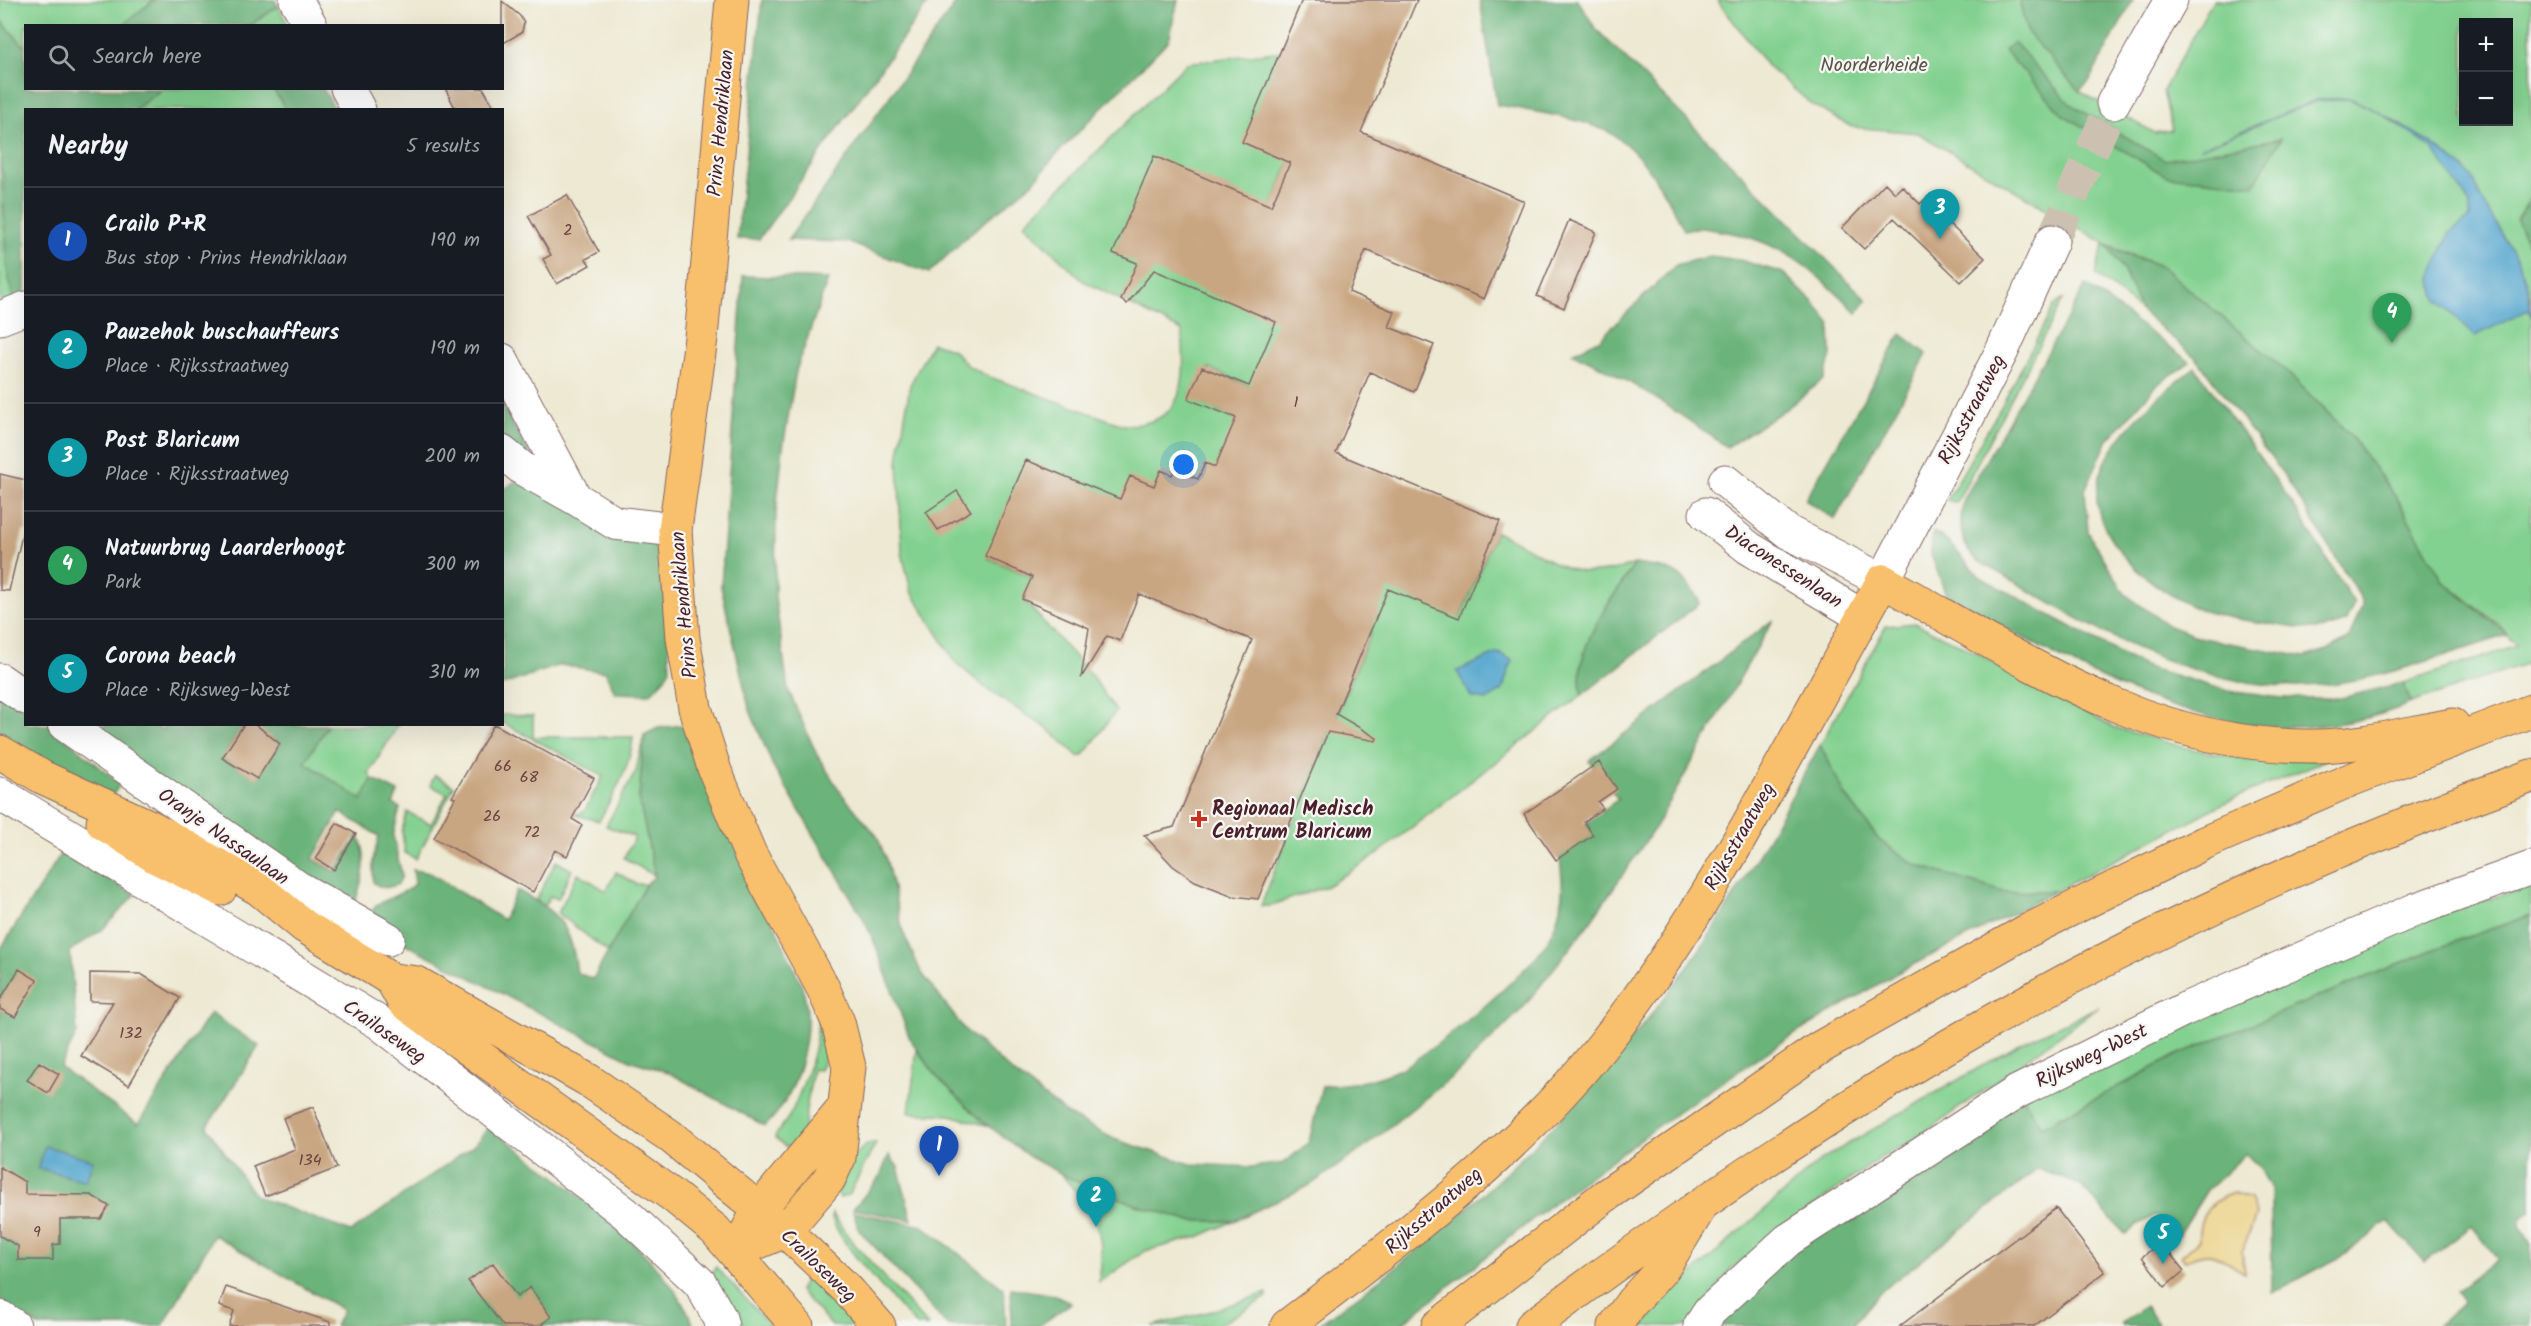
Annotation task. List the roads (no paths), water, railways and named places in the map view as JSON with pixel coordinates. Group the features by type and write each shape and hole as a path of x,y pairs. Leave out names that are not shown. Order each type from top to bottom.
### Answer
{"main road":[{"name":"Prins Hendriklaan","path":"732,0 701,338 675,530 683,638 694,708 715,771 750,854 814,970 838,1022 849,1067 839,1158 829,1179 785,1231 735,1252"},
{"name":"Rijksstraatweg","path":"1287,1326 1383,1253 1478,1172 1551,1104 1601,1047 1682,935 1883,581"},
{"path":"1883,581 2103,702 2163,724 2220,738 2268,745 2345,745 2531,710"},
{"path":"1438,1326 1605,1196 1831,1041 2023,933 2204,843 2350,780 2531,710"},
{"name":"Crailoseweg","path":"0,752 42,777 153,828 259,889 304,926 392,980 417,983 588,1080 670,1136 785,1231 846,1288 879,1326"},
{"path":"1532,1326 1704,1201 1895,1077 1977,1029 2135,945 2227,900 2370,838 2531,776"},
{"name":"Crailoseweg","path":"392,980 404,1002 672,1195 715,1230 797,1326"},
{"path":"735,1252 758,1211 844,1108"},
{"path":"1615,1326 1632,1302 1664,1267 1704,1201"}],"street":[{"path":"296,0 310,24"},
{"path":"2118,93 2171,0"},
{"path":"348,90 358,108"},
{"name":"Rijksstraatweg","path":"1883,581 2002,351 2052,241"},
{"path":"0,318 24,309"},
{"path":"505,369 575,498"},
{"path":"504,454 523,469 615,523 675,530"},
{"name":"Diaconessenlaan","path":"1725,481 1788,532 1883,581"},
{"name":"Diaconessenlaan","path":"1706,514 1749,548 1863,617"},
{"path":"0,680 24,697"},
{"name":"Oranje Nassaulaan","path":"67,726 297,887 388,939"},
{"name":"Crailoseweg","path":"0,794 378,1022 626,1213 700,1283 720,1318 722,1326"},
{"name":"Rijksweg-West","path":"1700,1326 1710,1311 1788,1240 2017,1092 2185,1009 2417,909 2531,868"},
{"path":"0,1317 14,1326"}],"water":[{"path":"2349,98 2372,109 2349,99 2316,101 2201,148 2316,100"},
{"path":"2383,115 2445,154 2472,178 2522,271 2530,300 2531,317 2528,310 2475,336 2437,300 2431,277 2450,232 2470,218 2470,204 2433,149"},
{"path":"1498,653 1512,660 1502,691 1486,700 1471,697 1457,671"},
{"path":"45,1146 93,1160 86,1181 38,1168"}],"tunnel":[{"path":"2052,241 2113,103"}],"place":[{"name":"Post Blaricum","path":"1940,239"},
{"name":"Natuurbrug Laarderhoogt","path":"2392,343"},
{"name":"Regionaal Medisch Centrum Blaricum","path":"1199,819"},
{"name":"Crailo P+R","path":"939,1176"},
{"name":"Pauzehok buschauffeurs","path":"1096,1227"},
{"name":"Corona beach","path":"2163,1264"}],"park label":[{"name":"Noorderheide","path":"1874,64"}]}
